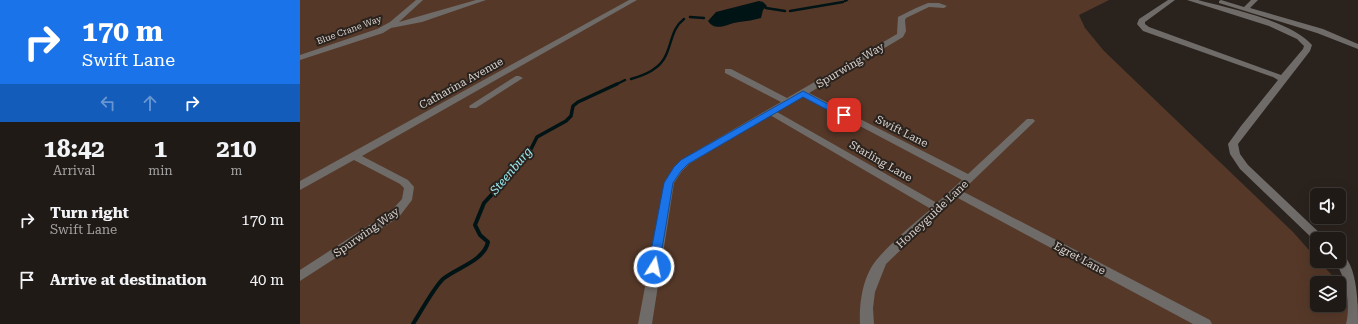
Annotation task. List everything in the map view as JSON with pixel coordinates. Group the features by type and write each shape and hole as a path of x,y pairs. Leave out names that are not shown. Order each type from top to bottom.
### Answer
{"street":[{"name":"Blue Crane Way","path":"300,58 371,35 390,26 420,0"},
{"path":"390,26 419,20 483,0"},
{"name":"Catharina Avenue","path":"300,186 634,0"},
{"path":"1172,0 1142,21 1141,24 1143,28 1276,75 1282,79"},
{"path":"1190,0 1282,28 1301,38 1308,45 1307,49 1282,79 1282,82 1244,128 1233,144 1233,149 1238,161 1313,232"},
{"path":"1214,0 1320,32 1358,47"},
{"path":"1246,9 1255,0"},
{"name":"Spurwing Way","path":"645,324 669,183 671,178 685,162 900,35 902,30 901,19 904,17 930,4 935,3 944,6"},
{"path":"728,71 788,102"},
{"path":"473,106 519,78"},
{"path":"484,84 500,89"},
{"name":"Swift Lane","path":"803,93 969,179"},
{"name":"Starling Lane","path":"771,112 938,208"},
{"name":"Honeyguide Lane","path":"867,324 866,309 868,292 882,261 1030,121"},
{"name":"Spurwing Way","path":"300,276 395,214 407,200 409,187 404,182 354,156"},
{"name":"Egret Lane","path":"955,192 1205,324"},
{"path":"1346,267 1356,291 1357,311 1353,324"}],"shaded area":[{"path":"300,0 1109,0 1079,15 1085,28 1104,51 1293,232 1310,251 1310,268 1325,268 1333,276 1310,276 1310,312 1346,312 1346,291 1358,304 1358,324 300,324"},
{"path":"759,1 763,2 767,6 763,10 761,18 718,27 711,25 708,21 716,12"}],"waterway":[{"name":"Steenburg","path":"790,11 843,2"},
{"name":"Steenburg","path":"766,8 785,11"},
{"name":"Steenburg","path":"690,17 704,18"},
{"name":"Steenburg","path":"631,79 642,76 660,64 666,55 677,27 684,19"},
{"name":"Steenburg","path":"617,84 625,80"},
{"name":"Steenburg","path":"496,191 506,180 511,168 530,151 537,137 566,121 571,116 573,106 578,102 617,84"},
{"name":"Steenburg","path":"413,324 440,282 449,275 469,264 485,249 488,242 480,235 475,225 484,203 496,190"}],"route":[{"path":"654,267 669,183 671,178 685,162 803,93 844,115"}]}
